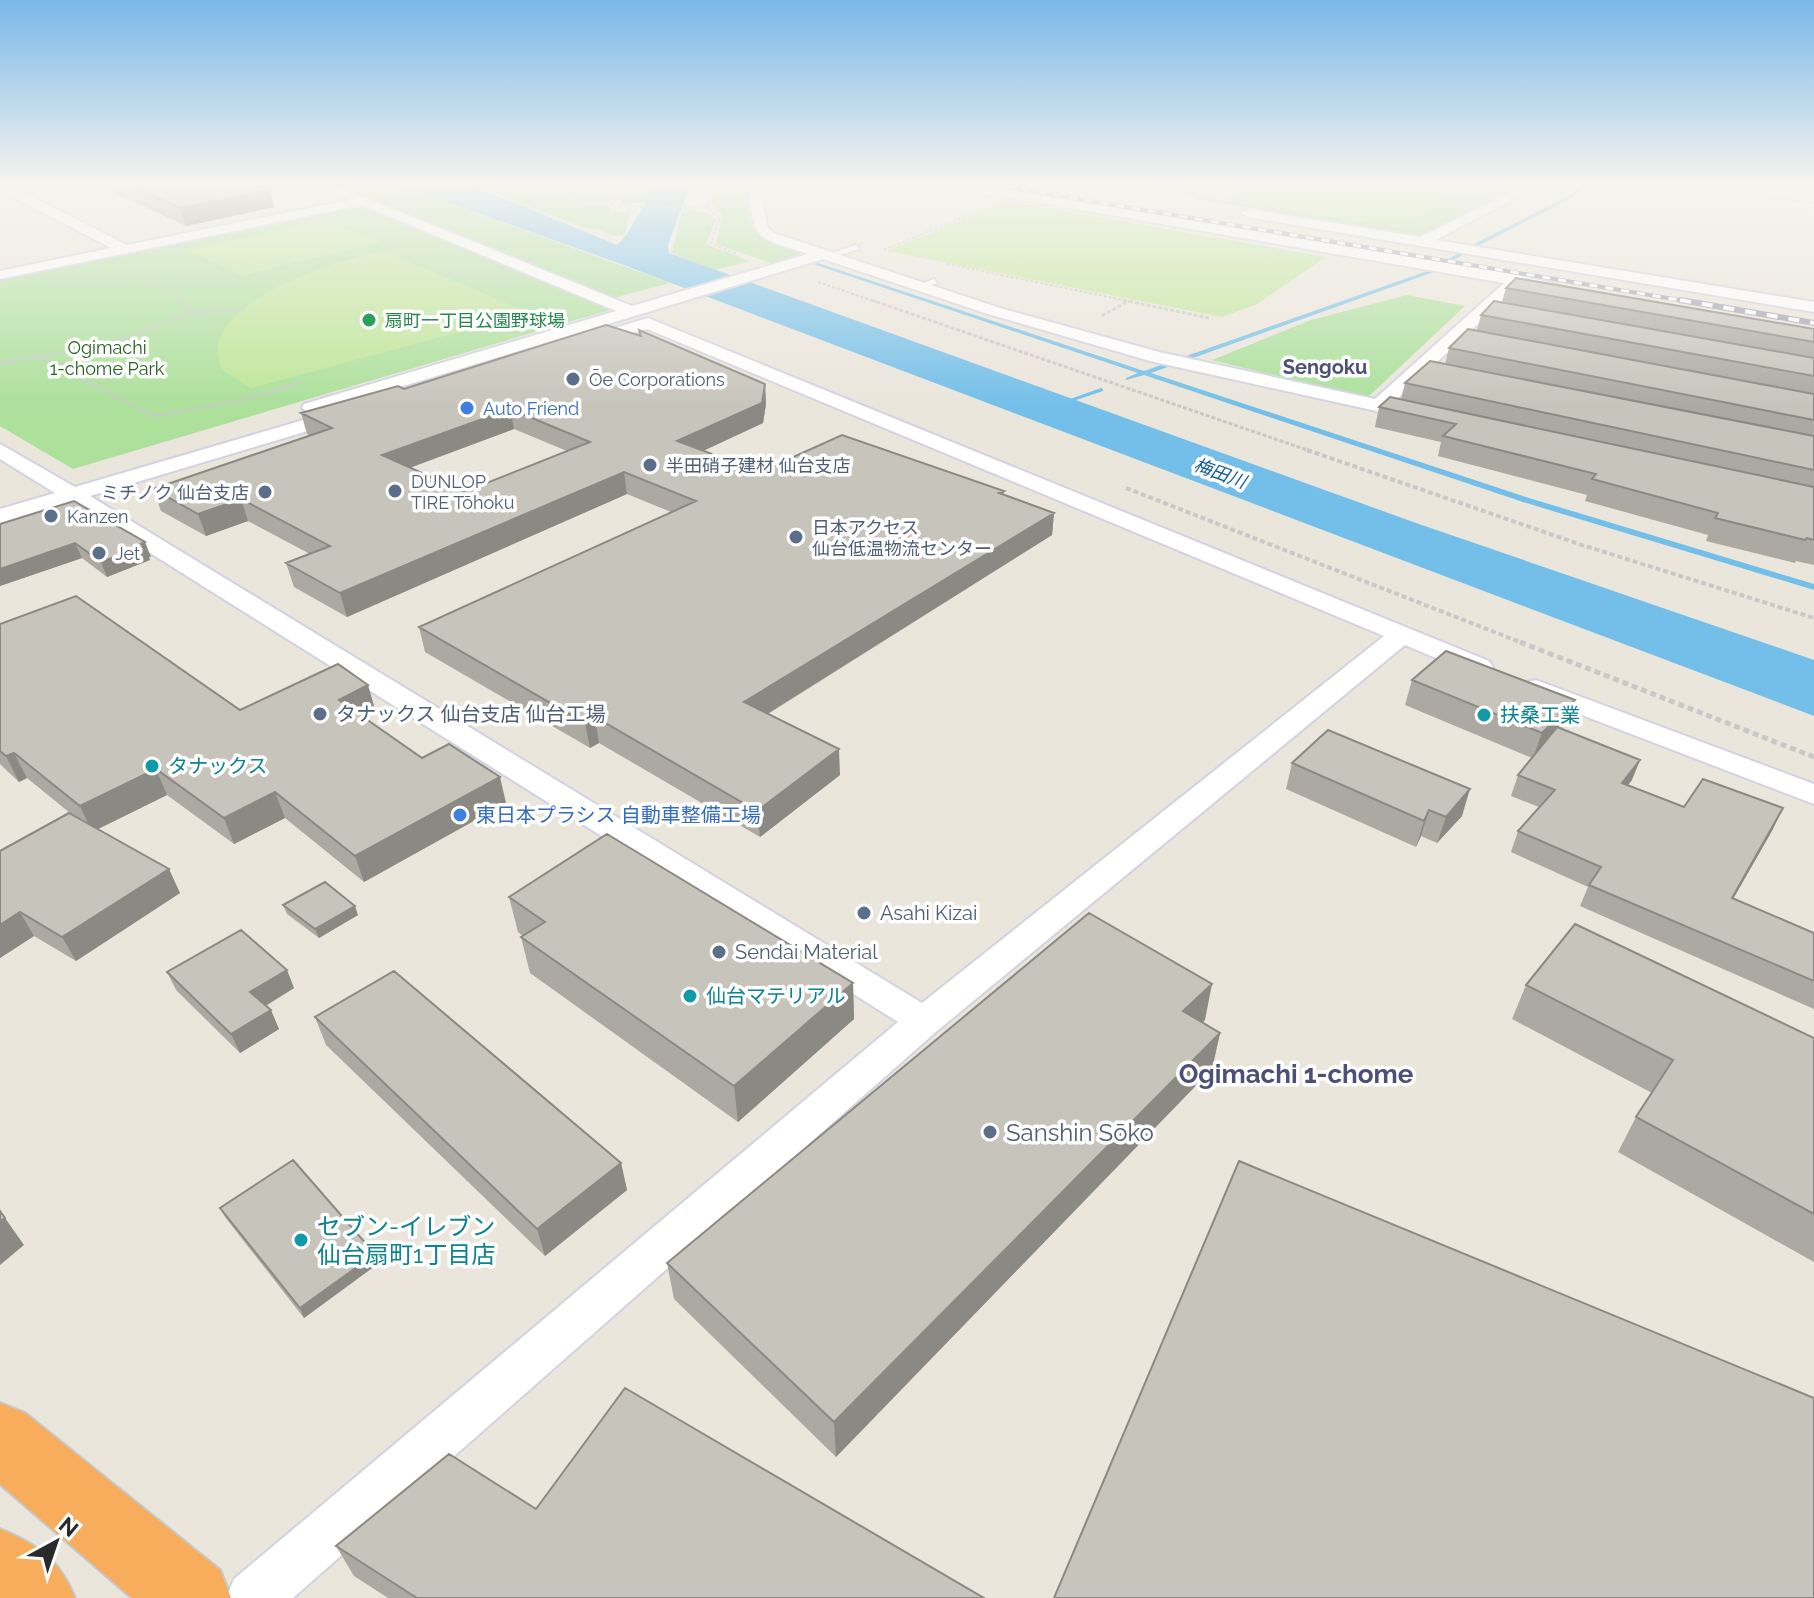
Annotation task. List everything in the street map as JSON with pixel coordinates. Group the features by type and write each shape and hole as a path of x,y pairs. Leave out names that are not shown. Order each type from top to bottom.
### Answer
{"highway":[{"path":"0,1438 192,1598"},
{"path":"0,1567 36,1598"}],"street":[{"path":"0,275 78,259"},
{"path":"502,259 629,311"},
{"path":"0,516 63,489 436,370 812,259"},
{"path":"838,259 1156,357 1441,419"},
{"path":"1385,259 1564,289"},
{"path":"1525,259 1814,307"},
{"path":"1379,406 1427,371 1495,312 1517,280"},
{"path":"0,499 63,489 460,381 648,323 1400,636 1814,795"},
{"path":"436,370 460,381"},
{"path":"0,450 924,1021"},
{"path":"253,1598 924,1021 1400,636"}],"path":[{"path":"134,259 130,269 181,299 187,306 187,313"},
{"path":"748,259 1579,544 1814,618"},
{"path":"943,264 1209,318"},
{"path":"0,363 152,331 187,313 244,310"},
{"path":"38,356 153,416 238,401 298,384"},
{"path":"1116,485 1814,757"}],"green space":[{"name":"Ogimachi 1-chome Park","path":"103,259 490,259 613,309 73,469 0,426 0,280"},
{"path":"206,259 312,259 242,275"},
{"name":"扇町一丁目公園野球場","path":"354,259 402,259 530,313 251,388 221,369 218,344 227,326 243,309 289,282"},
{"path":"517,259 602,259 670,283 613,298"},
{"path":"686,259 750,261 715,270"},
{"path":"758,259 789,259 774,264"},
{"path":"925,259 1324,259 1257,304 1222,317"},
{"path":"1407,295 1465,306 1367,398 1212,360 1311,320"}],"water":[{"name":"梅田川","path":"606,259 684,259 1416,523 1814,660 1814,716"}],"building":[{"path":"1516,278 1814,329 1814,342 1506,288"},
{"path":"1494,301 1814,358 1814,376 1481,315"},
{"path":"606,325 641,336 639,330 765,384 762,403 677,441 760,472 842,435 1004,491 999,493 1054,513 744,702 839,749 757,811 595,717 585,723 419,627 696,501 624,472 340,593 286,563 330,546 241,499 198,514 153,489 332,428 301,413 398,386 404,389","holes":["510,409 590,442 464,492 382,455"]},
{"path":"1468,329 1814,394 1814,420 1449,348"},
{"path":"1430,361 1814,436 1814,470 1405,383"},
{"path":"1390,397 1814,487 1814,540 1715,518 1718,513 1592,479 1596,474 1443,436 1456,424 1379,407"},
{"path":"74,501 145,542 141,544 145,546 101,562 75,543 0,569 0,524"},
{"path":"76,596 240,710 338,664 368,685 339,700 422,758 449,744 500,777 355,856 275,792 224,818 156,769 80,806 14,753 6,756 0,751 0,624"},
{"path":"1446,651 1575,700 1542,733 1412,680"},
{"path":"1557,727 1640,760 1622,783 1684,807 1703,779 1783,808 1732,898 1814,933 1814,981 1589,885 1601,867 1518,831 1555,790 1518,775"},
{"path":"1328,730 1470,789 1446,817 1429,810 1424,821 1292,763"},
{"path":"69,813 169,869 62,937 20,912 0,925 0,851"},
{"name":"仙台マテリアル","path":"607,834 853,983 734,1086 521,937 545,922 509,897"},
{"path":"325,882 355,906 315,929 283,905"},
{"path":"1089,913 1212,984 1183,1011 1220,1033 834,1422 667,1263"},
{"path":"1575,924 1814,1038 1814,1214 1636,1117 1673,1060 1526,985"},
{"path":"241,930 287,970 250,992 271,1010 231,1034 167,972"},
{"path":"394,971 621,1163 537,1229 315,1017"},
{"name":"セブン-イレブン 仙台扇町1丁目店","path":"293,1160 375,1254 300,1308 220,1208"},
{"path":"1239,1161 1814,1398 1814,1598 1054,1598"},
{"path":"625,1388 984,1598 417,1598 336,1546 449,1454 536,1509"}],"waterway":[{"path":"1144,373 1432,271 1453,259"},
{"path":"816,264 1144,373"},
{"path":"1128,379 1144,373"},
{"path":"1144,373 1526,500 1814,587"},
{"path":"1059,404 1101,390"}],"railway":[{"path":"1433,259 1691,302"},
{"path":"1680,300 1814,323"}],"place":[{"name":"扇町一丁目公園野球場","path":"369,320"},
{"name":"Ōe Corporations","path":"573,379"},
{"name":"Auto Friend","path":"467,408"},
{"name":"半田硝子建材 仙台支店","path":"650,465"},
{"name":"DUNLOP TIRE Tōhoku","path":"395,491"},
{"name":"ミチノク 仙台支店","path":"265,492"},
{"name":"Kanzen","path":"51,516"},
{"name":"日本アクセス 仙台低温物流センター","path":"796,537"},
{"name":"Jet","path":"99,553"},
{"name":"タナックス 仙台支店 仙台工場","path":"320,714"},
{"name":"扶桑工業","path":"1484,715"},
{"name":"タナックス","path":"152,766"},
{"name":"東日本プラシス 自動車整備工場","path":"460,815"},
{"name":"Asahi Kizai","path":"864,913"},
{"name":"Sendai Material","path":"719,952"},
{"name":"仙台マテリアル","path":"690,996"},
{"name":"Sanshin Sōko","path":"990,1132"},
{"name":"セブン-イレブン 仙台扇町1丁目店","path":"301,1240"}],"district":[{"name":"Sengoku","path":"1325,367"},
{"name":"Ogimachi 1-chome","path":"1296,1074"}]}
